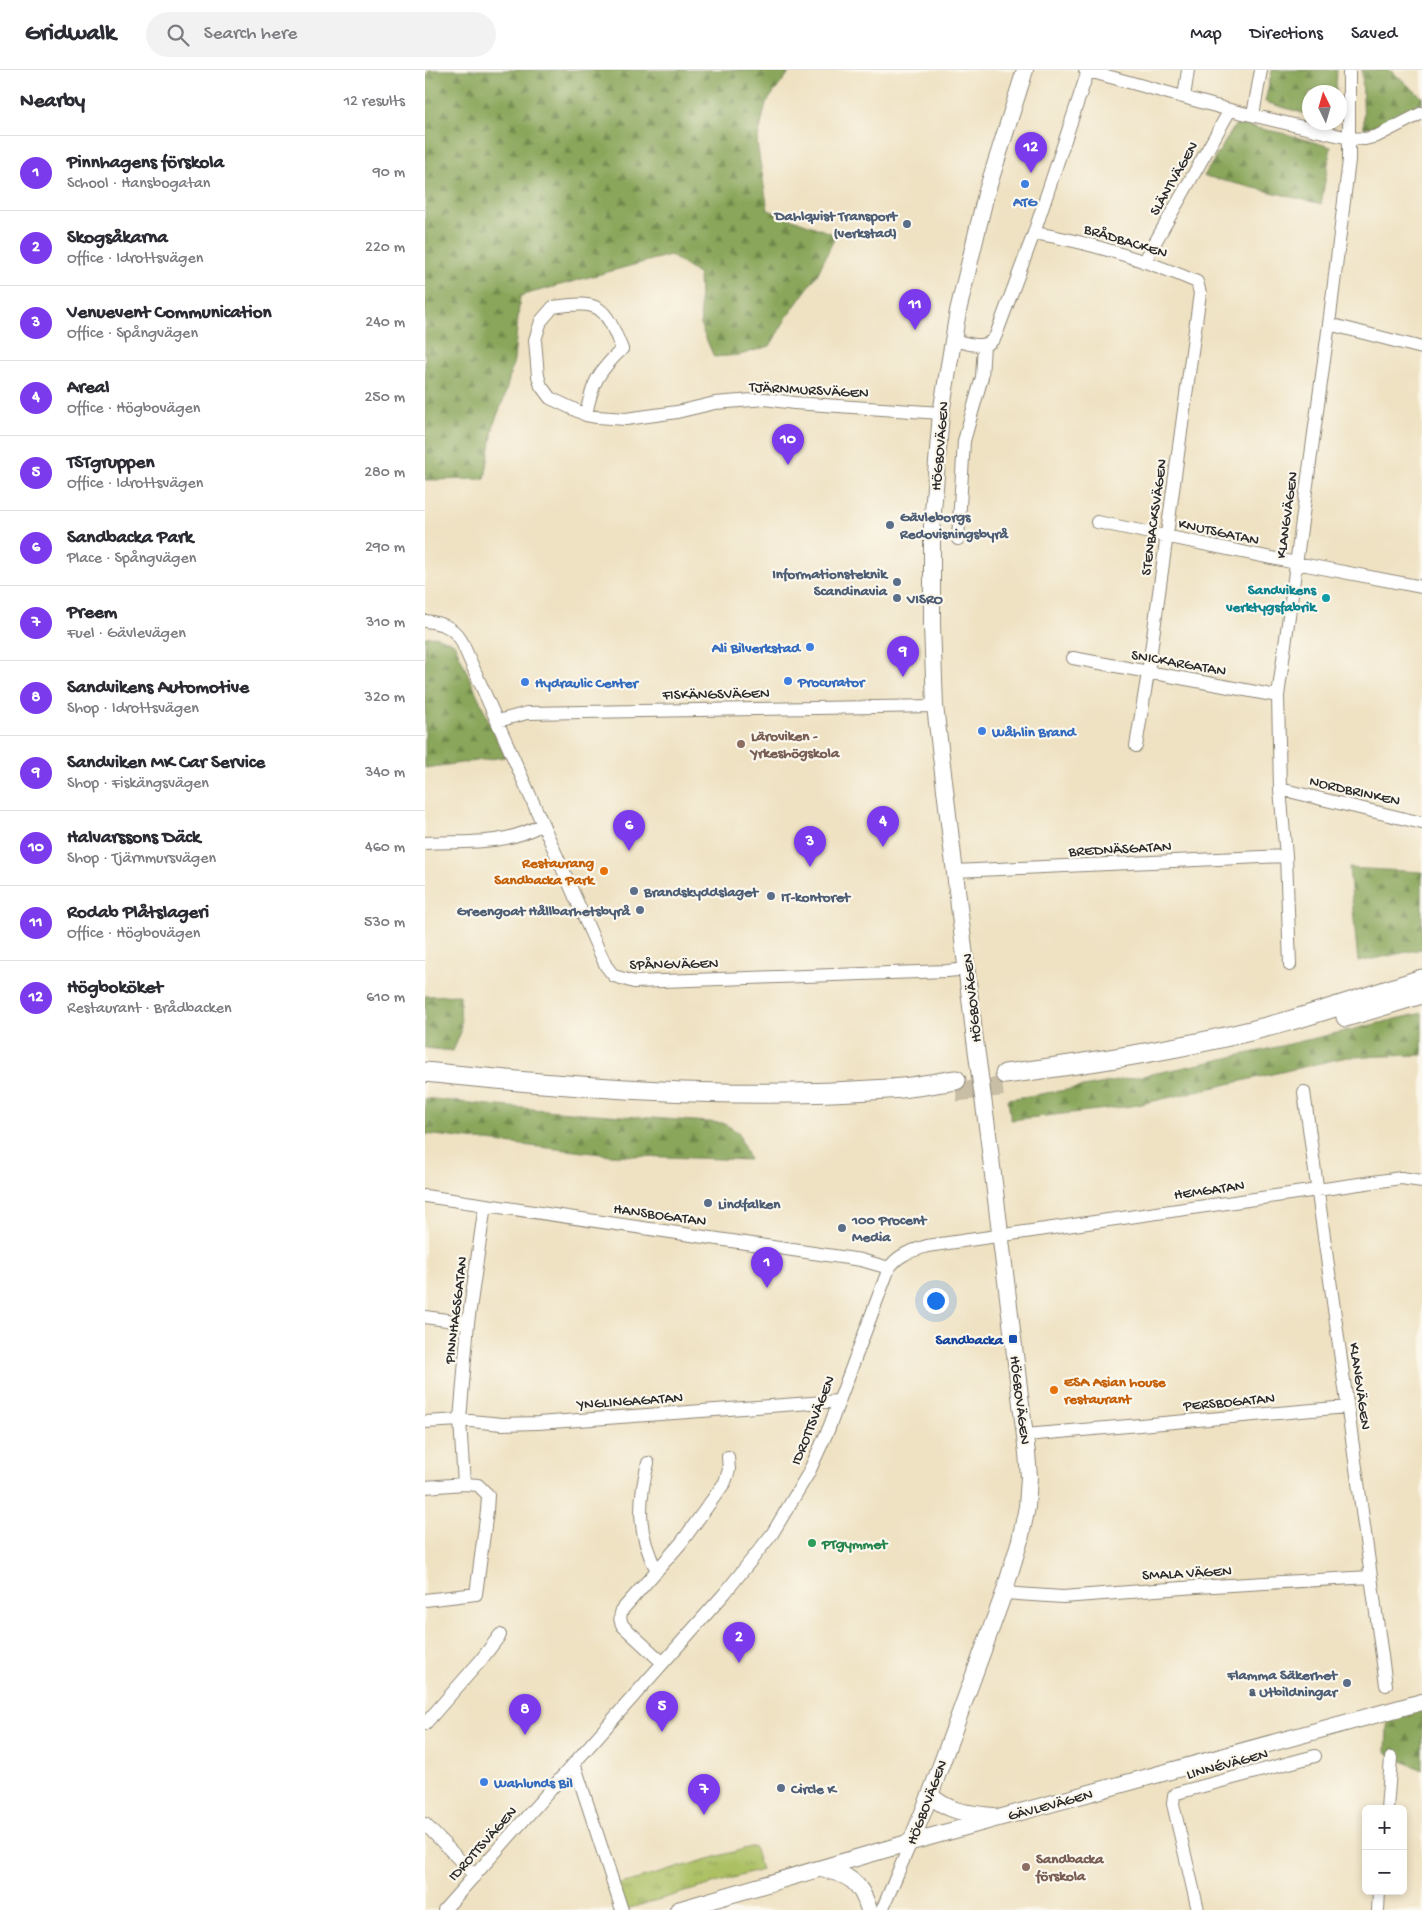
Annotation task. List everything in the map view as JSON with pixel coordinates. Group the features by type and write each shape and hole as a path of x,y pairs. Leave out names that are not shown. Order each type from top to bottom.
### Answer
{"highway":[{"path":"1422,980 1292,1020 1225,1037 1073,1065 1007,1080 1103,1072 1222,1049 1276,1036 1422,994"},
{"path":"425,1072 630,1091 743,1093 956,1086 889,1100 761,1105 630,1102 425,1085"}],"main road":[{"name":"HÖGBOVÄGEN","path":"911,1842 930,1796 1004,1593 1020,1540 1027,1506 1029,1478 989,1134 975,1040 935,706 932,625 932,524 941,413 953,340 958,311 986,194 1025,70"},
{"name":"GÄVLEVÄGEN","path":"678,1910 911,1842 1422,1702"},
{"path":"930,1796 941,1806 953,1810 1002,1817"},
{"path":"818,1869 833,1871 853,1880 864,1894 869,1910"}],"street":[{"path":"1184,97 1188,70"},
{"path":"1253,115 1261,70"},
{"name":"KLANGVÄGEN","path":"1290,965 1280,789 1278,696 1329,324 1349,160 1349,70"},
{"path":"953,340 984,345 994,340 1034,233 1087,71 1230,110 1349,138 1365,139 1377,136 1422,113"},
{"name":"SLÄNTVÄGEN","path":"1144,262 1230,110"},
{"name":"BRÅDBACKEN","path":"1034,233 1058,237 1144,262 1197,282 1200,293"},
{"name":"STENBACKSVÄGEN","path":"1136,746 1148,673 1200,293"},
{"name":"TJÄRNMURSVÄGEN","path":"586,415 595,380 621,349 612,324 603,311 588,305 553,307 541,321 535,340 538,376 541,386 550,398 586,415 626,419 677,412 715,403 765,399 794,403 941,413"},
{"path":"1329,324 1422,348"},
{"path":"958,539 964,441 982,377 984,345"},
{"name":"KNUTSGATAN","path":"1097,522 1296,563 1422,586"},
{"name":"SPÅNGVÄGEN","path":"425,621 446,626 457,634 498,721 541,824 606,966 613,976 621,980 634,982 968,969"},
{"name":"SNICKARGATAN","path":"1073,658 1278,696"},
{"name":"FISKÄNGSVÄGEN","path":"498,721 527,713 935,706"},
{"name":"NORDBRINKEN","path":"1280,789 1422,822"},
{"path":"425,843 511,838 528,833 541,824"},
{"name":"BREDNÄSGATAN","path":"955,871 1285,856"},
{"name":"KLANGVÄGEN","path":"1304,1092 1316,1190 1386,1685"},
{"name":"HEMGATAN","path":"1001,1236 1401,1178 1422,1181"},
{"name":"HANSBOGATAN","path":"425,1196 861,1260 889,1268"},
{"name":"PINNHAGSGATAN","path":"464,1484 460,1420 468,1323 485,1204"},
{"name":"IDROTTSVÄGEN","path":"444,1910 725,1593 772,1534 808,1474 829,1428 889,1268 893,1262 909,1251 927,1246 1001,1236"},
{"path":"425,1317 468,1323"},
{"name":"YNGLINGAGATAN","path":"425,1422 460,1420 502,1424 538,1423 838,1401"},
{"name":"PERSBOGATAN","path":"1025,1435 1347,1407"},
{"path":"663,1663 623,1626 620,1621 622,1610 681,1543 725,1482 729,1470 728,1457"},
{"path":"648,1463 640,1509 645,1543 657,1570"},
{"path":"425,1488 464,1484 478,1485 487,1495 487,1511 477,1594 425,1600"},
{"name":"SMALA VÄGEN","path":"1004,1593 1063,1597 1371,1577"},
{"path":"425,1724 481,1660 500,1635"},
{"name":"LINNÉVÄGEN","path":"1198,1910 1173,1804 1174,1796 1177,1793 1315,1756"},
{"path":"1387,1805 1391,1758"},
{"path":"574,1763 622,1910"},
{"path":"425,1824 475,1876"},
{"name":"HÖGBOVÄGEN","path":"882,1910 911,1842"},
{"path":"1378,1910 1379,1895"}],"green space":[{"path":"429,70 791,70 766,103 757,143 768,210 836,235 817,275 787,317 770,346 740,355 714,357 701,327 699,275 670,255 520,296 514,360 504,399 494,423 485,479 425,480 425,77"},
{"path":"1272,70 1337,70 1336,85 1302,85 1302,113 1265,102"},
{"path":"1362,70 1390,70 1422,97 1422,104 1383,124 1364,128"},
{"path":"1236,124 1282,133 1331,147 1321,204 1204,176"},
{"path":"435,636 454,643 505,757 425,768 425,637"},
{"path":"1349,868 1422,872 1422,949 1358,962"},
{"path":"460,995 461,1032 453,1051 425,1048 425,996"},
{"path":"1422,1013 1422,1055 1347,1057 1132,1106 1011,1120 1008,1099 1112,1082 1268,1049"},
{"path":"425,1098 537,1109 723,1123 738,1132 749,1160 610,1155 425,1134"},
{"path":"1422,1702 1422,1770 1392,1756 1386,1751 1387,1726 1393,1710"},
{"path":"754,1846 761,1870 623,1910 614,1886"}],"tunnel":[{"path":"956,1092 1008,1086"}],"place":[{"name":"Högboköket","path":"1031,173"},
{"name":"ATG","path":"1025,184"},
{"name":"Dahlqvist Transport (verkstad)","path":"907,224"},
{"name":"Rodab Plåtslageri","path":"915,330"},
{"name":"Halvarssons Däck","path":"788,465"},
{"name":"Gävleborgs Redovisningsbyrå","path":"890,525"},
{"name":"Informationsteknik Scandinavia","path":"897,582"},
{"name":"VISRO","path":"897,598"},
{"name":"Sandvikens verktygsfabrik","path":"1326,598"},
{"name":"Ali Bilverkstad","path":"810,647"},
{"name":"Sandviken MK Car Service","path":"903,677"},
{"name":"Procurator","path":"788,681"},
{"name":"Hydraulic Center","path":"525,682"},
{"name":"Wåhlin Brand","path":"982,731"},
{"name":"Läroviken - Yrkeshögskola","path":"741,744"},
{"name":"Areal","path":"883,847"},
{"name":"Sandbacka Park","path":"629,851"},
{"name":"Venuevent Communication","path":"810,867"},
{"name":"Restaurang Sandbacka Park","path":"604,871"},
{"name":"Brandskyddslaget","path":"634,891"},
{"name":"IT-kontoret","path":"771,896"},
{"name":"Greengoat Hållbarhetsbyrå","path":"640,910"},
{"name":"Lindfalken","path":"708,1203"},
{"name":"100 Procent Media","path":"842,1228"},
{"name":"Pinnhagens förskola","path":"767,1288"},
{"name":"Sandbacka","path":"1013,1339"},
{"name":"ESA Asian house restaurant","path":"1054,1390"},
{"name":"PTgymmet","path":"812,1543"},
{"name":"Skogsåkarna","path":"739,1663"},
{"name":"Flamma Säkerhet & Utbildningar","path":"1347,1683"},
{"name":"TSTgruppen","path":"662,1732"},
{"name":"Sandvikens Automotive","path":"525,1735"},
{"name":"Wahlunds Bil","path":"484,1782"},
{"name":"Circle K","path":"781,1788"},
{"name":"Preem","path":"704,1815"},
{"name":"Sandbacka förskola","path":"1026,1867"}]}
